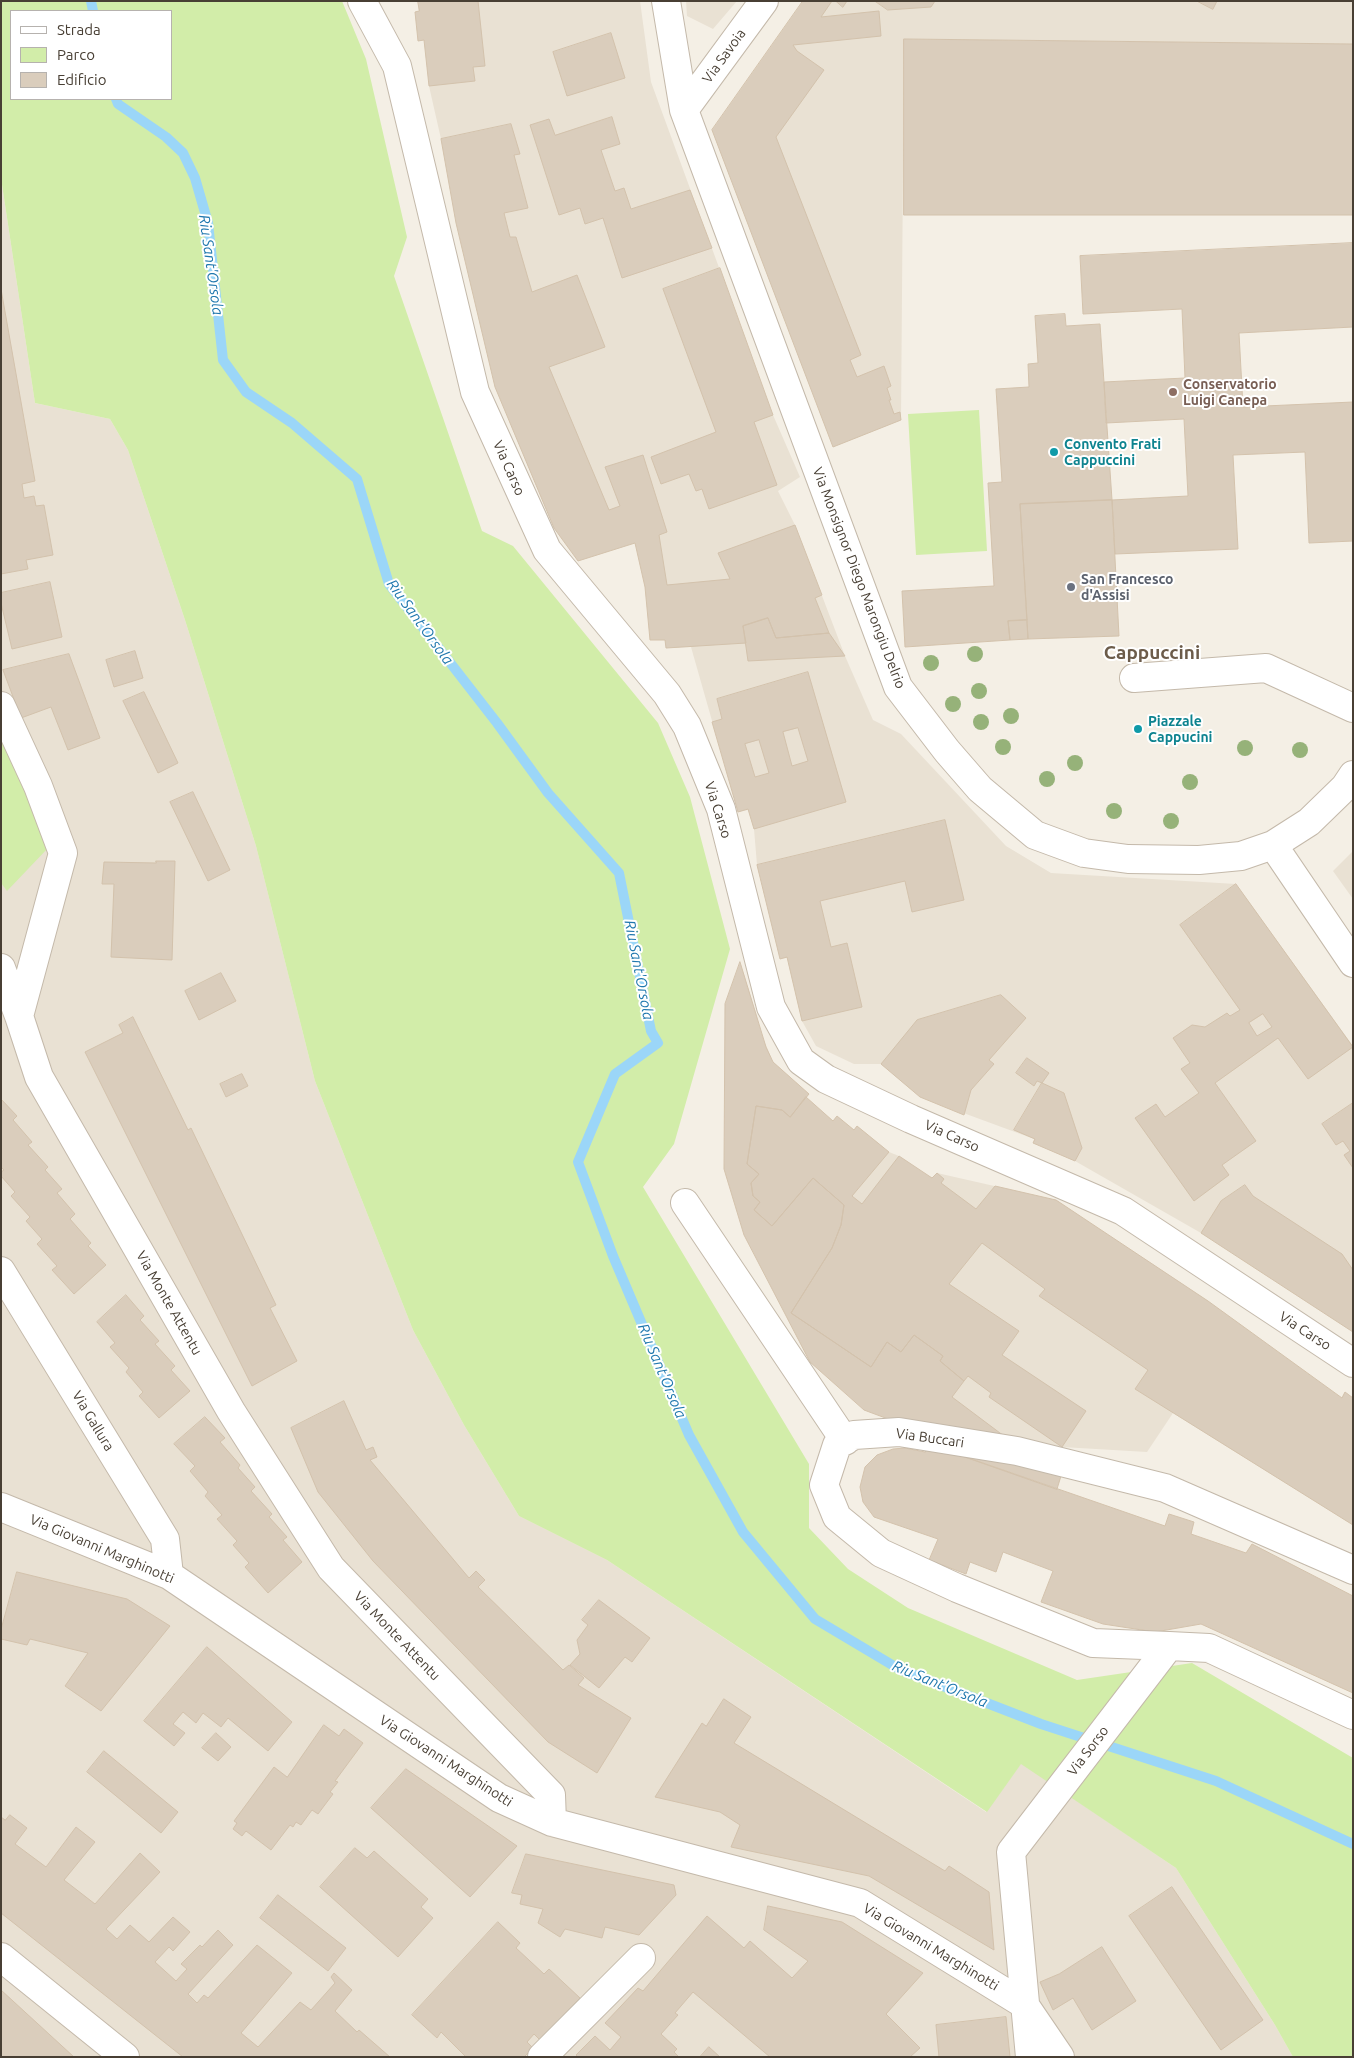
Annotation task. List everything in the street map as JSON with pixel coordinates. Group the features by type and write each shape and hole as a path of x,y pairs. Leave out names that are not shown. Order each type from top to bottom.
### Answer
{"street":[{"name":"Via Carso","path":"362,1 397,66 475,392 547,550 667,694 687,726 721,809 770,1006 801,1061 826,1079 902,1115 1123,1211 1353,1363"},
{"name":"Via Monsignor Diego Marongiu Delrio","path":"666,1 684,110 898,687 980,789 1035,835 1084,853 1128,859 1199,860 1242,856 1274,845 1309,822 1345,787 1353,776"},
{"name":"Via Savoia","path":"684,110 764,1"},
{"path":"1134,678 1266,668 1353,708"},
{"path":"1,706 38,786 63,853 19,1016"},
{"path":"1274,845 1353,963"},
{"name":"Via Monte Attentu","path":"1,968 39,1077 231,1411 331,1568 551,1795 552,1822"},
{"path":"685,1203 845,1441 837,1445 824,1485 837,1517 881,1553 957,1588 1093,1643 1209,1648 1353,1715"},
{"name":"Via Gallura","path":"1,1272 165,1539 169,1575"},
{"name":"Via Buccari","path":"845,1441 854,1435 899,1432 1017,1452 1165,1488 1353,1570"},
{"name":"Via Giovanni Marghinotti","path":"1,1507 169,1575 499,1798 552,1822 860,1903 1024,2004"},
{"name":"Via Sorso","path":"1030,2057 1011,1852 1169,1646"},
{"path":"1,1957 126,2057"},
{"path":"542,2057 641,1958"},
{"path":"1024,2004 1060,2057"}],"shaded area":[{"path":"418,1 640,1 651,82 773,415 800,477 778,491 795,525 845,656 873,720 901,734 1006,846 1051,873 1236,884 1353,1046 1353,1332 1201,1233 1075,1161 1033,1143 1034,1139 920,1097 881,1064 854,1064 816,1046 802,1021 787,958 780,959 757,865 754,829 748,810 738,812 691,647 666,648 665,640 650,640 645,587 635,543 578,561 554,528 495,387 456,223 441,139 429,86 424,40 418,41 415,12 419,11"},
{"path":"686,1 737,1 713,29 687,16"},
{"path":"803,1 1353,1 1353,44 904,39 901,420 833,447 712,130"},
{"path":"1,178 35,403 110,419 128,450 185,620 256,846 315,1081 413,1330 464,1425 519,1516 607,1560 986,1812 1021,1763 1176,1868 1275,2025 1293,2057 1,2057 1,883 7,890 1,738"},
{"path":"1353,851 1353,899 1333,871"},
{"path":"740,962 760,1031 773,1062 809,1094 806,1098 833,1121 837,1116 854,1130 857,1126 889,1152 899,1156 932,1178 937,1173 1056,1200 1208,1301 1341,1398 1345,1392 1353,1398 1353,1525 1173,1413 1147,1452 1062,1447 915,1429 725,1004"}],"green space":[{"path":"1,1 342,1 366,59 407,237 394,276 482,531 513,546 658,723 690,797 730,949 674,1144 643,1187 809,1464 809,1528 848,1569 908,1608 1077,1680 1192,1663 1353,1758 1353,2057 1293,2057 1275,2025 1176,1868 1021,1764 987,1812 607,1560 519,1516 464,1425 413,1330 315,1081 256,846 185,620 128,450 110,419 35,403 1,178"},
{"path":"979,410 987,551 916,555 908,414"},
{"path":"1,738 49,847 7,891 1,883"}],"building":[{"path":"418,1 478,1 485,66 473,67 475,81 429,86 424,40 418,41 415,12 419,11"},
{"path":"803,1 832,1 821,17 879,11 881,36 793,45 797,51 824,70 776,137 861,355 850,360 857,377 884,366 891,386 887,388 891,400 889,400 894,414 900,412 901,420 833,447 712,130"},
{"path":"836,1 847,1 843,7"},
{"path":"875,1 935,1 931,7 888,10"},
{"path":"1197,1 1217,1 1213,9"},
{"path":"611,33 625,78 567,96 553,52"},
{"path":"904,39 1353,44 1353,215 904,215"},
{"path":"612,117 620,144 601,150 615,191 624,188 631,209 690,190 712,248 622,278 603,218 585,224 580,208 559,215 530,125 549,119 555,135"},
{"path":"511,124 520,154 514,155 528,208 504,213 510,237 516,237 532,292 577,275 605,347 549,367 609,510 620,506 605,467 643,455 667,532 659,535 667,585 730,579 718,553 795,525 822,595 815,598 829,633 776,638 768,618 743,626 746,643 666,648 665,640 650,640 645,587 635,543 578,561 554,528 495,387 456,223 441,139"},
{"name":"Conservatorio Luigi Canepa","path":"1353,243 1353,327 1239,333 1243,407 1353,402 1353,541 1309,543 1305,452 1233,455 1238,549 1115,554 1112,500 1188,496 1184,419 1106,423 1104,382 1185,378 1182,309 1083,314 1080,256"},
{"path":"720,268 773,415 754,422 777,485 709,509 702,489 696,491 689,474 661,484 651,457 716,432 663,289"},
{"path":"1,289 35,481 22,484 24,498 34,496 36,506 44,505 53,555 26,560 28,569 1,574"},
{"name":"Convento Frati Cappuccini","path":"1065,314 1066,326 1100,324 1112,500 1020,504 1027,620 1008,621 1010,640 905,647 902,591 994,586 988,483 1002,482 996,389 1029,387 1028,364 1038,363 1035,316"},
{"name":"San Francesco d'Assisi","path":"1112,500 1119,636 1028,639 1020,504"},
{"path":"50,582 62,637 12,649 1,603 1,593"},
{"path":"768,618 776,638 829,633 845,656 748,661 743,626"},
{"path":"1027,620 1028,639 1010,640 1008,621"},
{"path":"135,651 143,678 114,687 106,660"},
{"path":"69,654 100,738 68,750 51,707 21,718 3,670"},
{"path":"808,672 846,802 754,829 748,809 738,812 712,722 722,719 717,699","holes":["798,728 808,761 792,766 783,732","759,740 769,773 755,777 745,744"]},
{"path":"144,692 178,763 158,773 123,701"},
{"path":"193,792 230,870 208,881 170,802"},
{"path":"945,820 964,900 912,912 905,881 820,901 831,947 847,943 862,1007 802,1021 787,957 780,959 757,865"},
{"path":"156,861 175,861 172,960 111,957 114,884 102,884 104,862 156,863"},
{"path":"1236,884 1353,1047 1308,1079 1278,1038 1215,1083 1256,1141 1222,1165 1229,1175 1194,1201 1135,1118 1156,1104 1165,1117 1199,1093 1181,1069 1190,1063 1173,1038 1192,1025 1205,1027 1227,1013 1230,1016 1240,1010 1180,925","holes":["1263,1014 1272,1027 1257,1036 1249,1023"]},
{"path":"740,962 766,1047 773,1062 809,1094 790,1117 782,1110 756,1106 747,1164 759,1174 751,1183 753,1196 760,1202 754,1210 772,1226 813,1178 844,1205 841,1225 832,1248 791,1313 871,1367 887,1342 901,1352 914,1335 943,1356 940,1361 964,1381 952,1397 1012,1442 915,1429 864,1410 810,1362 744,1235 724,1169 725,1004"},
{"path":"221,973 236,1001 199,1020 185,991"},
{"path":"1001,995 1026,1018 989,1060 994,1064 971,1090 964,1115 920,1097 881,1064 917,1020"},
{"path":"133,1017 188,1130 191,1128 276,1305 270,1308 297,1361 252,1386 85,1052 123,1033 119,1025"},
{"path":"1027,1058 1049,1073 1042,1083 1037,1081 1034,1086 1016,1073"},
{"path":"242,1074 248,1086 226,1097 220,1084"},
{"path":"1042,1083 1064,1093 1082,1148 1075,1161 1033,1143 1035,1139 1014,1130"},
{"path":"806,1097 833,1121 837,1116 854,1130 857,1126 889,1152 852,1196 862,1204 899,1156 932,1178 937,1173 944,1179 941,1183 976,1209 995,1186 1056,1200 1208,1301 1342,1398 1345,1392 1353,1398 1353,1525 1135,1389 1148,1370 1039,1296 1045,1289 982,1243 949,1284 1019,1331 1002,1355 1086,1411 1062,1447 989,1397 991,1393 968,1376 964,1381 940,1361 943,1356 914,1335 901,1352 887,1342 871,1367 791,1313 832,1248 841,1225 844,1205 813,1178 772,1226 754,1210 760,1202 753,1196 751,1183 759,1174 747,1164 756,1106 782,1110 790,1117"},
{"path":"1,1099 17,1116 13,1120 32,1142 28,1145 48,1167 45,1170 62,1189 57,1193 75,1214 70,1219 91,1243 88,1246 106,1265 74,1294 52,1270 57,1266 37,1244 42,1239 26,1221 30,1217 11,1196 15,1192 1,1176 1,1172 4,1170 1,1167"},
{"path":"1353,1103 1353,1168 1344,1155 1350,1151 1343,1141 1336,1145 1322,1124"},
{"path":"1245,1185 1253,1196 1342,1254 1353,1270 1353,1332 1201,1233 1221,1201"},
{"path":"126,1295 144,1316 140,1320 159,1341 155,1344 175,1366 171,1370 190,1391 159,1418 139,1396 143,1392 126,1372 129,1368 110,1347 115,1343 97,1322"},
{"path":"344,1401 366,1450 373,1447 377,1457 370,1460 469,1578 476,1571 485,1580 478,1587 563,1670 569,1665 584,1678 578,1685 631,1718 597,1773 548,1742 373,1561 318,1492 291,1428"},
{"path":"205,1417 225,1438 220,1442 240,1465 238,1468 255,1487 251,1491 272,1514 269,1517 287,1537 283,1540 302,1562 268,1593 245,1567 249,1563 233,1545 237,1541 217,1519 222,1515 205,1496 208,1492 190,1471 195,1466 174,1444"},
{"path":"928,1444 1165,1526 1169,1514 1194,1522 1191,1534 1246,1553 1252,1544 1353,1596 1353,1693 1201,1624 1155,1632 1103,1624 1041,1602 1053,1571 1003,1552 996,1572 970,1562 966,1574 929,1560 938,1539 874,1517 863,1502 860,1487 865,1467 877,1455 893,1449 905,1448 925,1452"},
{"path":"928,1444 991,1452 1061,1476 1057,1489"},
{"path":"17,1572 127,1599 170,1626 101,1711 65,1686 88,1653 30,1639 27,1645 1,1639 1,1630"},
{"path":"599,1600 650,1638 632,1662 625,1657 599,1688 570,1665 580,1654 577,1640 588,1625 582,1620"},
{"path":"207,1647 292,1722 268,1751 228,1718 221,1727 203,1713 196,1723 183,1712 173,1724 185,1733 174,1746 144,1721"},
{"path":"724,1699 751,1717 734,1743 945,1871 949,1866 989,1892 994,1950 869,1876 731,1847 740,1825 720,1812 655,1797 702,1723 706,1726"},
{"path":"324,1725 339,1736 344,1729 363,1743 335,1781 338,1782 330,1792 333,1794 318,1814 312,1810 301,1825 296,1822 293,1827 290,1825 271,1850 246,1831 242,1836 233,1829 237,1823 234,1821 274,1767 287,1777"},
{"path":"216,1733 231,1747 218,1761 202,1748"},
{"path":"104,1751 178,1812 161,1833 87,1772"},
{"path":"406,1769 517,1846 470,1897 371,1808"},
{"path":"10,1815 27,1828 15,1844 46,1867 76,1827 95,1842 64,1880 95,1904 140,1853 160,1872 106,1929 117,1939 130,1925 149,1942 173,1917 190,1932 173,1951 169,1947 155,1962 176,1981 187,1969 181,1964 200,1945 202,1947 218,1930 233,1945 188,1994 197,2003 204,1995 208,1998 257,1945 292,1973 241,2033 258,2047 300,2002 311,2010 335,1983 331,1977 334,1973 352,1990 335,2011 357,2032 359,2030 390,2057 183,2057 1,1913 1,1817 5,1820"},
{"path":"355,1848 367,1858 374,1851 428,1899 421,1907 433,1918 398,1957 320,1887"},
{"path":"526,1854 674,1885 676,1895 639,1935 605,1927 602,1938 565,1929 560,1937 538,1923 543,1909 520,1904 522,1895 512,1893"},
{"path":"1172,1887 1263,2020 1221,2050 1129,1916"},
{"path":"278,1895 346,1948 328,1971 260,1918"},
{"path":"768,1906 842,1922 923,1973 886,2014 920,2048 910,2057 770,2057 693,1992 675,2013 678,2015 661,2034 677,2049 674,2052 679,2057 578,2057 576,2055 595,2036 610,2050 621,2037 605,2023 638,1988 643,1991 707,1916 744,1948 750,1941 792,1978 808,1961 764,1930"},
{"path":"498,1922 520,1943 516,1948 544,1974 549,1969 580,1998 540,2040 534,2034 527,2042 533,2048 524,2057 466,2057 441,2032 437,2038 412,2015"},
{"path":"1102,1947 1136,2001 1092,2030 1073,1998 1053,2010 1040,1982 1059,1974"},
{"path":"1,1990 74,2057 1,2057"},
{"path":"1006,2017 1010,2057 939,2057 936,2025"},
{"path":"709,2047 720,2057 700,2057"}],"waterway":[{"name":"Riu Sant'Orsola","path":"91,1 93,10"},
{"name":"Riu Sant'Orsola","path":"116,100 118,104 166,137 183,153 195,178 208,223 223,360 246,392 292,423 357,479 389,584 497,723 548,793 619,873 651,1031 658,1043 615,1074 578,1162 613,1256 689,1435 743,1532 815,1619 899,1669 1041,1724 1216,1781 1353,1844"}],"place":[{"name":"Conservatorio Luigi Canepa","path":"1173,392"},
{"name":"Convento Frati Cappuccini","path":"1054,452"},
{"name":"San Francesco d'Assisi","path":"1071,587"},
{"name":"Piazzale Cappucini","path":"1138,729"}],"district":[{"name":"Cappuccini","path":"1152,653"}]}
